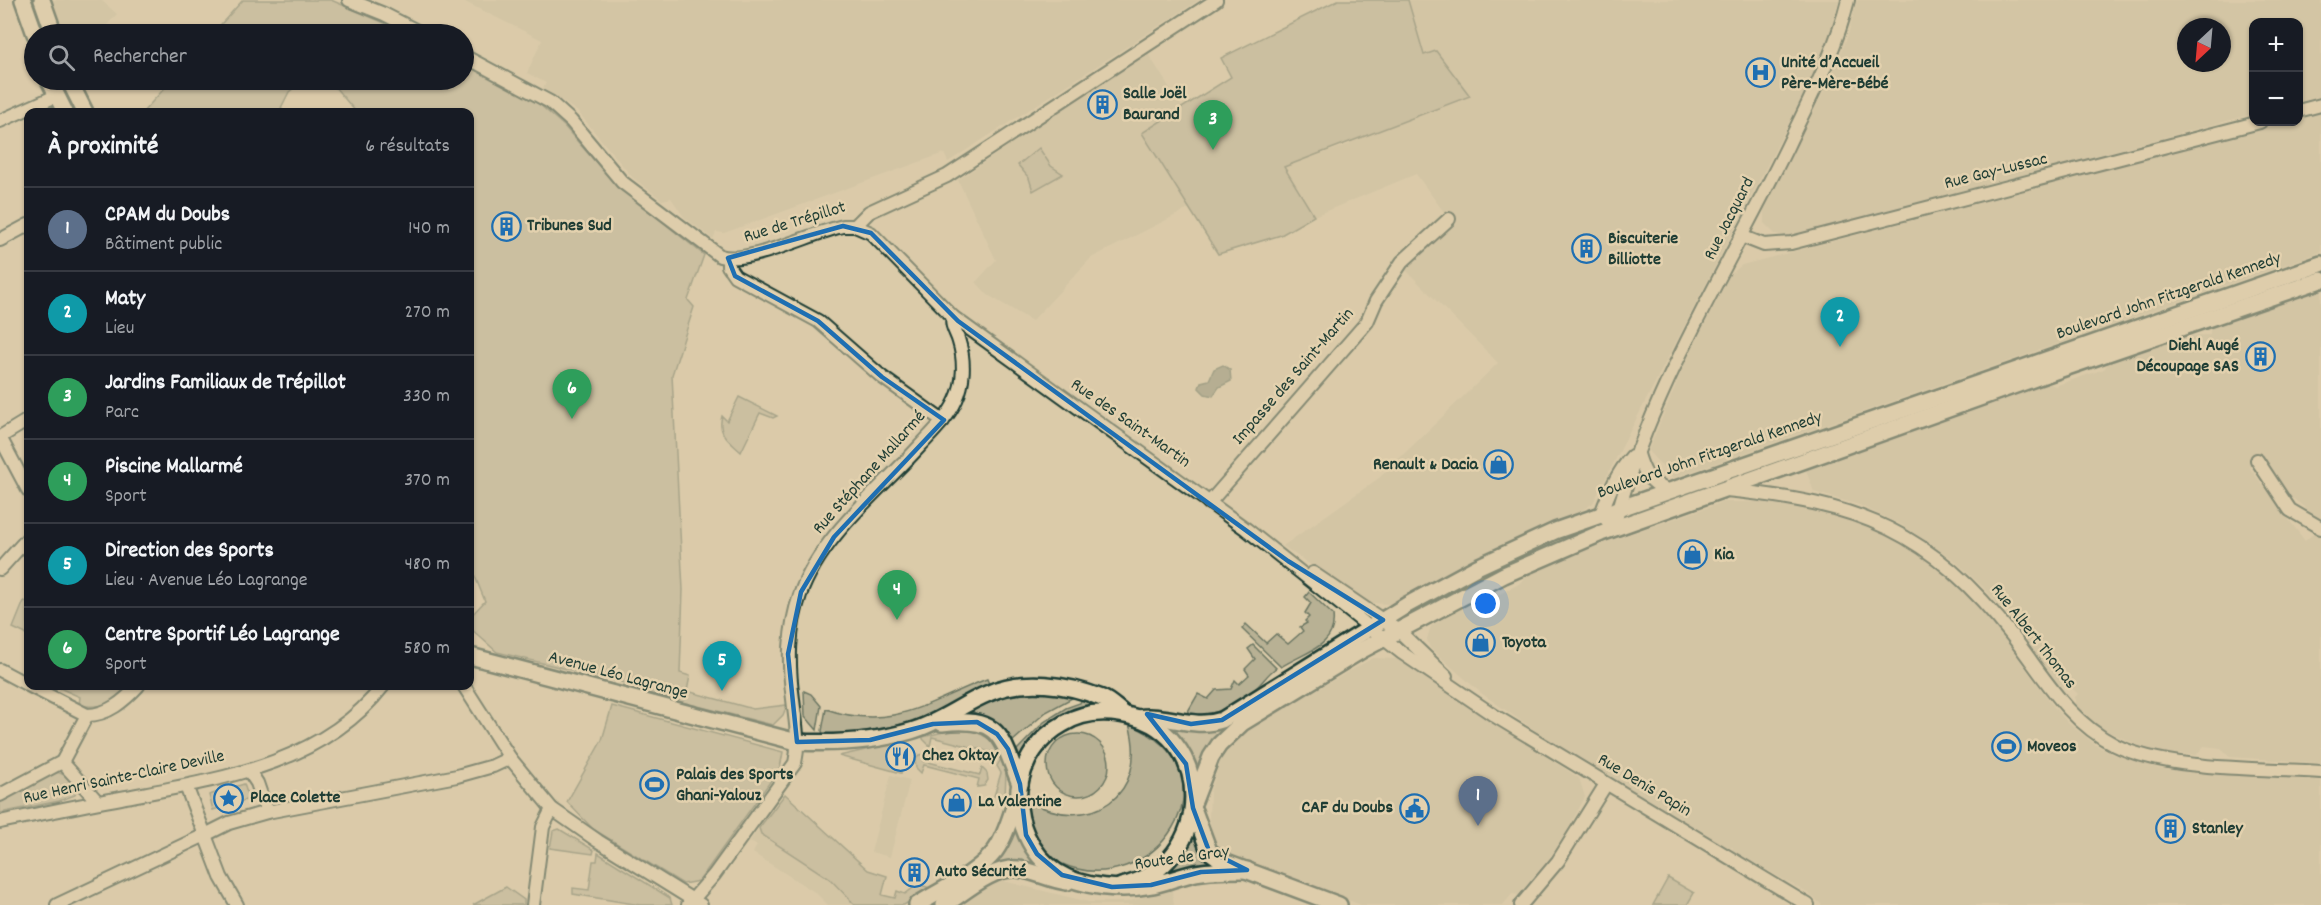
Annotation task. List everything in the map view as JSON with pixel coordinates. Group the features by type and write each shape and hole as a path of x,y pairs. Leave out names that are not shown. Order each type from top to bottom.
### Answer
{"main road":[{"path":"23,0 31,24"},
{"path":"42,0 50,24"},
{"path":"53,90 63,108"},
{"path":"74,90 82,108"},
{"name":"Boulevard John Fitzgerald Kennedy","path":"1131,716 1153,715 1202,724 1222,720 1369,627 1477,567 1601,514 2321,264"},
{"name":"Boulevard John Fitzgerald Kennedy","path":"1194,805 1211,757 1219,745 1242,723 1384,640 1504,574 1614,528 2041,376 2321,280"},
{"name":"Avenue Léo Lagrange","path":"474,657 797,742 833,744 870,740 933,724 970,720 992,730 1008,749 1019,788"},
{"name":"Avenue Léo Lagrange","path":"933,724 991,692 1020,684 1058,687 1104,698 1131,716"},
{"path":"917,905 971,872 989,857 1004,833 1033,752 1057,727 1089,714 1131,716 1163,733 1182,755 1190,773 1194,805 1186,835 1171,859 1148,876 1121,886 1102,887 1057,881 1018,869 1008,869 992,875 944,905"},
{"path":"1019,788 1022,825 1031,845 1053,869 1082,884"},
{"name":"Route de Gray","path":"1194,805 1209,851 1224,862 1339,905"},
{"name":"Route de Gray","path":"1121,886 1151,885 1201,872 1247,870"}],"street":[{"path":"349,0 404,24"},
{"name":"Rue de Trépillot","path":"474,61 550,102 571,121 622,182 705,246 728,258 747,257 825,230 855,226 869,212 947,176 1216,0"},
{"name":"Rue Jacquard","path":"1614,528 1637,451 1683,350 1831,57 1848,0"},
{"path":"29,108 56,96"},
{"path":"2303,110 2321,105"},
{"path":"0,121 24,110"},
{"name":"Rue Gay-Lussac","path":"1741,236 1764,245 1791,243 2249,125"},
{"name":"Impasse des Saint-Martin","path":"1209,503 1367,322 1376,301 1402,262 1449,219"},
{"name":"Rue des Saint-Martin","path":"855,226 878,239 922,288 953,317 1288,561 1384,640"},
{"path":"0,240 24,227"},
{"name":"Rue Stéphane Mallarmé","path":"728,258 728,266 735,276 818,321 882,377 943,421 834,537 816,562 801,592 793,616 788,654 797,742"},
{"path":"943,421 956,401 962,382 963,364 960,343 951,324 953,317"},
{"path":"24,422 0,437 24,482"},
{"path":"1637,451 1644,473 1651,483 1667,490"},
{"name":"Rue Jacquard","path":"1601,514 1622,468 1637,451"},
{"path":"2257,460 2290,510 2321,528"},
{"name":"Rue Albert Thomas","path":"1726,490 1785,496 1839,508 1892,529 1960,576 2014,639 2065,708 2087,729 2115,745 2141,756 2170,762 2321,772"},
{"path":"1601,514 1614,528"},
{"path":"0,569 24,542"},
{"name":"Rue des Saint-Martin","path":"1288,561 1304,568 1400,632"},
{"name":"Rue Denis Papin","path":"1400,632 1464,694"},
{"name":"Rue Denis Papin","path":"1384,640 1605,784 1808,905"},
{"path":"0,670 24,682"},
{"path":"39,690 87,715 95,715 122,703 134,690"},
{"path":"249,771 294,754 330,735 360,713 376,690"},
{"path":"467,690 510,758 552,809 694,903 795,763 797,742"},
{"path":"0,795 62,762 87,715"},
{"path":"57,905 229,823 267,812 457,776 493,766 510,758"},
{"path":"62,762 98,802"},
{"name":"Rue Henri Sainte-Claire Deville","path":"0,822 186,786 249,771 257,783 267,812"},
{"path":"1521,905 1558,861 1605,784"},
{"path":"186,786 221,877 237,905"},
{"path":"533,905 543,827 552,809"}],"highlighted area":[{"path":"843,226 871,233 958,321 1288,561 1383,620 1222,720 1191,724 1147,714 1186,764 1193,808 1209,851 1247,870 1201,872 1151,885 1112,887 1062,875 1037,854 1026,835 1020,784 1008,749 997,734 977,722 933,724 870,740 797,742 788,654 801,592 834,537 944,420 882,377 818,321 735,276 728,258"}],"shaded area":[{"path":"48,0 101,0 117,14 108,24 57,24"},
{"path":"243,0 331,0 387,24 221,24"},
{"path":"461,0 1199,0 948,162 944,153 724,233 716,232 713,239 684,217 671,198 662,200 632,177 578,112 543,88 546,83 527,73 542,40"},
{"path":"1338,0 1408,0 1424,55 1436,51 1470,96 1284,167 1314,216 1281,235 1218,254 1142,133 1231,77 1221,58"},
{"path":"1408,0 1839,0 1828,38 1812,78 1593,503 1578,513 1474,558 1390,604 1371,603 1358,597 1283,546 1379,478 1498,363 1403,267 1452,223 1416,174 1314,216 1284,167 1350,144 1424,56"},
{"path":"1857,0 2321,0 2321,96 2303,101 2303,18 2249,18 2249,115 1844,222 1786,236 1775,234 1764,223 1764,210 1831,77 1848,35"},
{"path":"1147,52 1183,109 1142,134 1190,208 1091,258 1032,321 988,295 976,282 996,260 958,180"},
{"path":"474,68 538,103 564,126 614,183 704,255 688,300 694,307 672,375 683,590 680,673 690,676 687,691 753,709 787,705 783,715 773,725 642,692 633,685 497,652 474,632 474,613 485,601 474,574 474,108 353,108 337,90 474,90"},
{"path":"163,90 291,90 281,108 147,108"},
{"path":"2321,113 2321,252 1673,478 1648,451 1686,361 1730,275 1742,265 2273,126 2303,126 2303,118"},
{"path":"1039,148 1051,166 1063,174 1033,191 1029,178 1018,165"},
{"path":"2321,287 2321,521 2284,491 2260,458 2249,467 2305,541 2314,533 2321,537 2321,763 2230,757 2221,748 2204,746 2196,755 2164,753 2146,749 2101,728 2076,706 2075,697 2078,694 2072,688 2069,690 2058,684 2012,620 1982,586 1953,559 1902,525 1859,505 1814,492 1806,470 2046,382 2055,386 2104,369 2110,361 2178,336 2210,335 2210,326"},
{"path":"1223,365 1230,370 1231,381 1219,387 1213,396 1205,394 1199,388 1201,382 1209,380 1214,369"},
{"path":"739,397 777,416 773,418 760,413 741,452 728,440 721,428 722,416 727,421"},
{"path":"1723,502 1771,502 1808,507 1851,520 1891,537 1920,554 1954,581 1985,613 2068,723 2096,745 2113,754 2160,769 2321,781 2321,905 1822,905 1809,894 1732,850 1733,847 1729,848 1552,742 1481,693 1430,648 1427,639 1431,626 1472,602 1484,602 1519,584 1526,576 1590,548"},
{"path":"1309,592 1333,615 1330,635 1317,647 1281,667 1242,629 1246,624 1266,643 1276,634 1288,644 1303,631 1300,627 1307,623 1305,621 1309,617 1305,613 1311,603 1305,597"},
{"path":"24,601 24,633 13,628"},
{"path":"1253,645 1276,668 1249,694 1233,705 1206,714 1187,713 1198,694 1208,699 1216,690 1231,689 1235,680 1239,684 1249,675 1245,669 1255,659 1248,649"},
{"path":"1373,658 1397,659 1579,778 1585,797 1567,831 1550,857 1518,895 1512,894 1503,905 1361,905 1231,854 1221,849 1213,840 1209,819 1210,792 1220,762 1229,747 1247,729"},
{"path":"987,679 989,684 943,709 909,722 851,733 823,734 822,731 826,709 849,715 871,717 891,715 928,704"},
{"path":"64,690 129,690 108,704 79,705 80,697"},
{"path":"804,691 811,694 821,706 817,730 805,716"},
{"path":"1040,692 1073,693 1072,698 1046,712 1013,741 993,722 971,711 1000,697"},
{"path":"1083,696 1099,704 1021,762 1017,750 1044,722 1066,708 1080,703"},
{"name":"Palais des Sports Ghani-Yalouz","path":"612,706 783,752 780,768 699,881 683,884 593,829 567,802 602,740"},
{"path":"1129,724 1163,746 1180,773 1183,801 1172,828 1153,851 1126,866 1094,871 1060,863 1036,835 1027,800 1050,810 1072,814 1092,811 1110,802 1123,789 1131,771 1133,749"},
{"path":"1227,724 1228,726 1214,739 1197,773 1165,726 1204,730"},
{"path":"955,729 981,734 992,742 1000,754 995,764 992,762 994,753 932,737 930,746 923,739 923,737"},
{"path":"1078,734 1095,739 1100,743 1104,748 1109,765 1104,782 1100,787 1095,791 1078,796 1061,791 1056,787 1052,782 1047,765 1052,748 1056,743 1061,739"},
{"path":"905,741 908,750 900,748 894,767 902,769 901,773 839,756"},
{"path":"926,754 924,761 980,775 982,768 987,773 988,780 984,786 977,787 979,779 924,765 921,773 916,768 915,761 919,755"},
{"path":"1002,757 1006,772 1005,798 994,796 1001,773 997,766"},
{"path":"52,772 63,774 72,780 77,786 75,795 59,801 0,813 0,799"},
{"path":"891,775 910,780 890,857 871,852"},
{"path":"244,784 249,799 213,810 209,795"},
{"path":"785,794 868,870 887,876 882,895 895,898 897,891 905,894 913,888 914,883 930,888 904,905 855,905 830,879 761,834 759,828"},
{"path":"1014,824 1045,871 975,879"},
{"path":"759,828 761,834 830,879 855,905 828,905 816,893 753,853 757,845 749,842"},
{"path":"559,829 594,850 593,854 550,848 553,831"},
{"path":"1194,832 1210,865 1163,876 1182,853"},
{"path":"598,853 670,898 672,905 640,905 573,894 573,888 589,890 593,861 597,861"},
{"path":"1668,878 1694,893 1687,905 1653,905"},
{"path":"999,880 1089,902 1126,902 1172,890 1174,905 959,905"},
{"path":"506,887 524,900 524,905 473,905"}],"place":[{"name":"Unité d’Accueil Père-Mère-Bébé","path":"1760,73"},
{"name":"Salle Joël Baurand","path":"1102,104"},
{"name":"Jardins Familiaux de Trépillot","path":"1213,150"},
{"name":"Tribunes Sud","path":"506,226"},
{"name":"Biscuiterie Billiotte","path":"1587,249"},
{"name":"Maty","path":"1840,347"},
{"name":"Diehl Augé Découpage SAS","path":"2260,356"},
{"name":"Centre Sportif Léo Lagrange","path":"572,419"},
{"name":"Renault & Dacia","path":"1499,465"},
{"name":"Kia","path":"1693,555"},
{"name":"Piscine Mallarmé","path":"897,620"},
{"name":"Toyota","path":"1481,643"},
{"name":"Direction des Sports","path":"722,691"},
{"name":"Moveos","path":"2006,747"},
{"name":"Chez Oktay","path":"901,756"},
{"name":"Palais des Sports Ghani-Yalouz","path":"655,785"},
{"name":"Place Colette","path":"229,798"},
{"name":"La Valentine","path":"957,802"},
{"name":"CAF du Doubs","path":"1414,808"},
{"name":"CPAM du Doubs","path":"1478,826"},
{"name":"Stanley","path":"2171,829"},
{"name":"Auto Sécurité","path":"914,872"}]}
